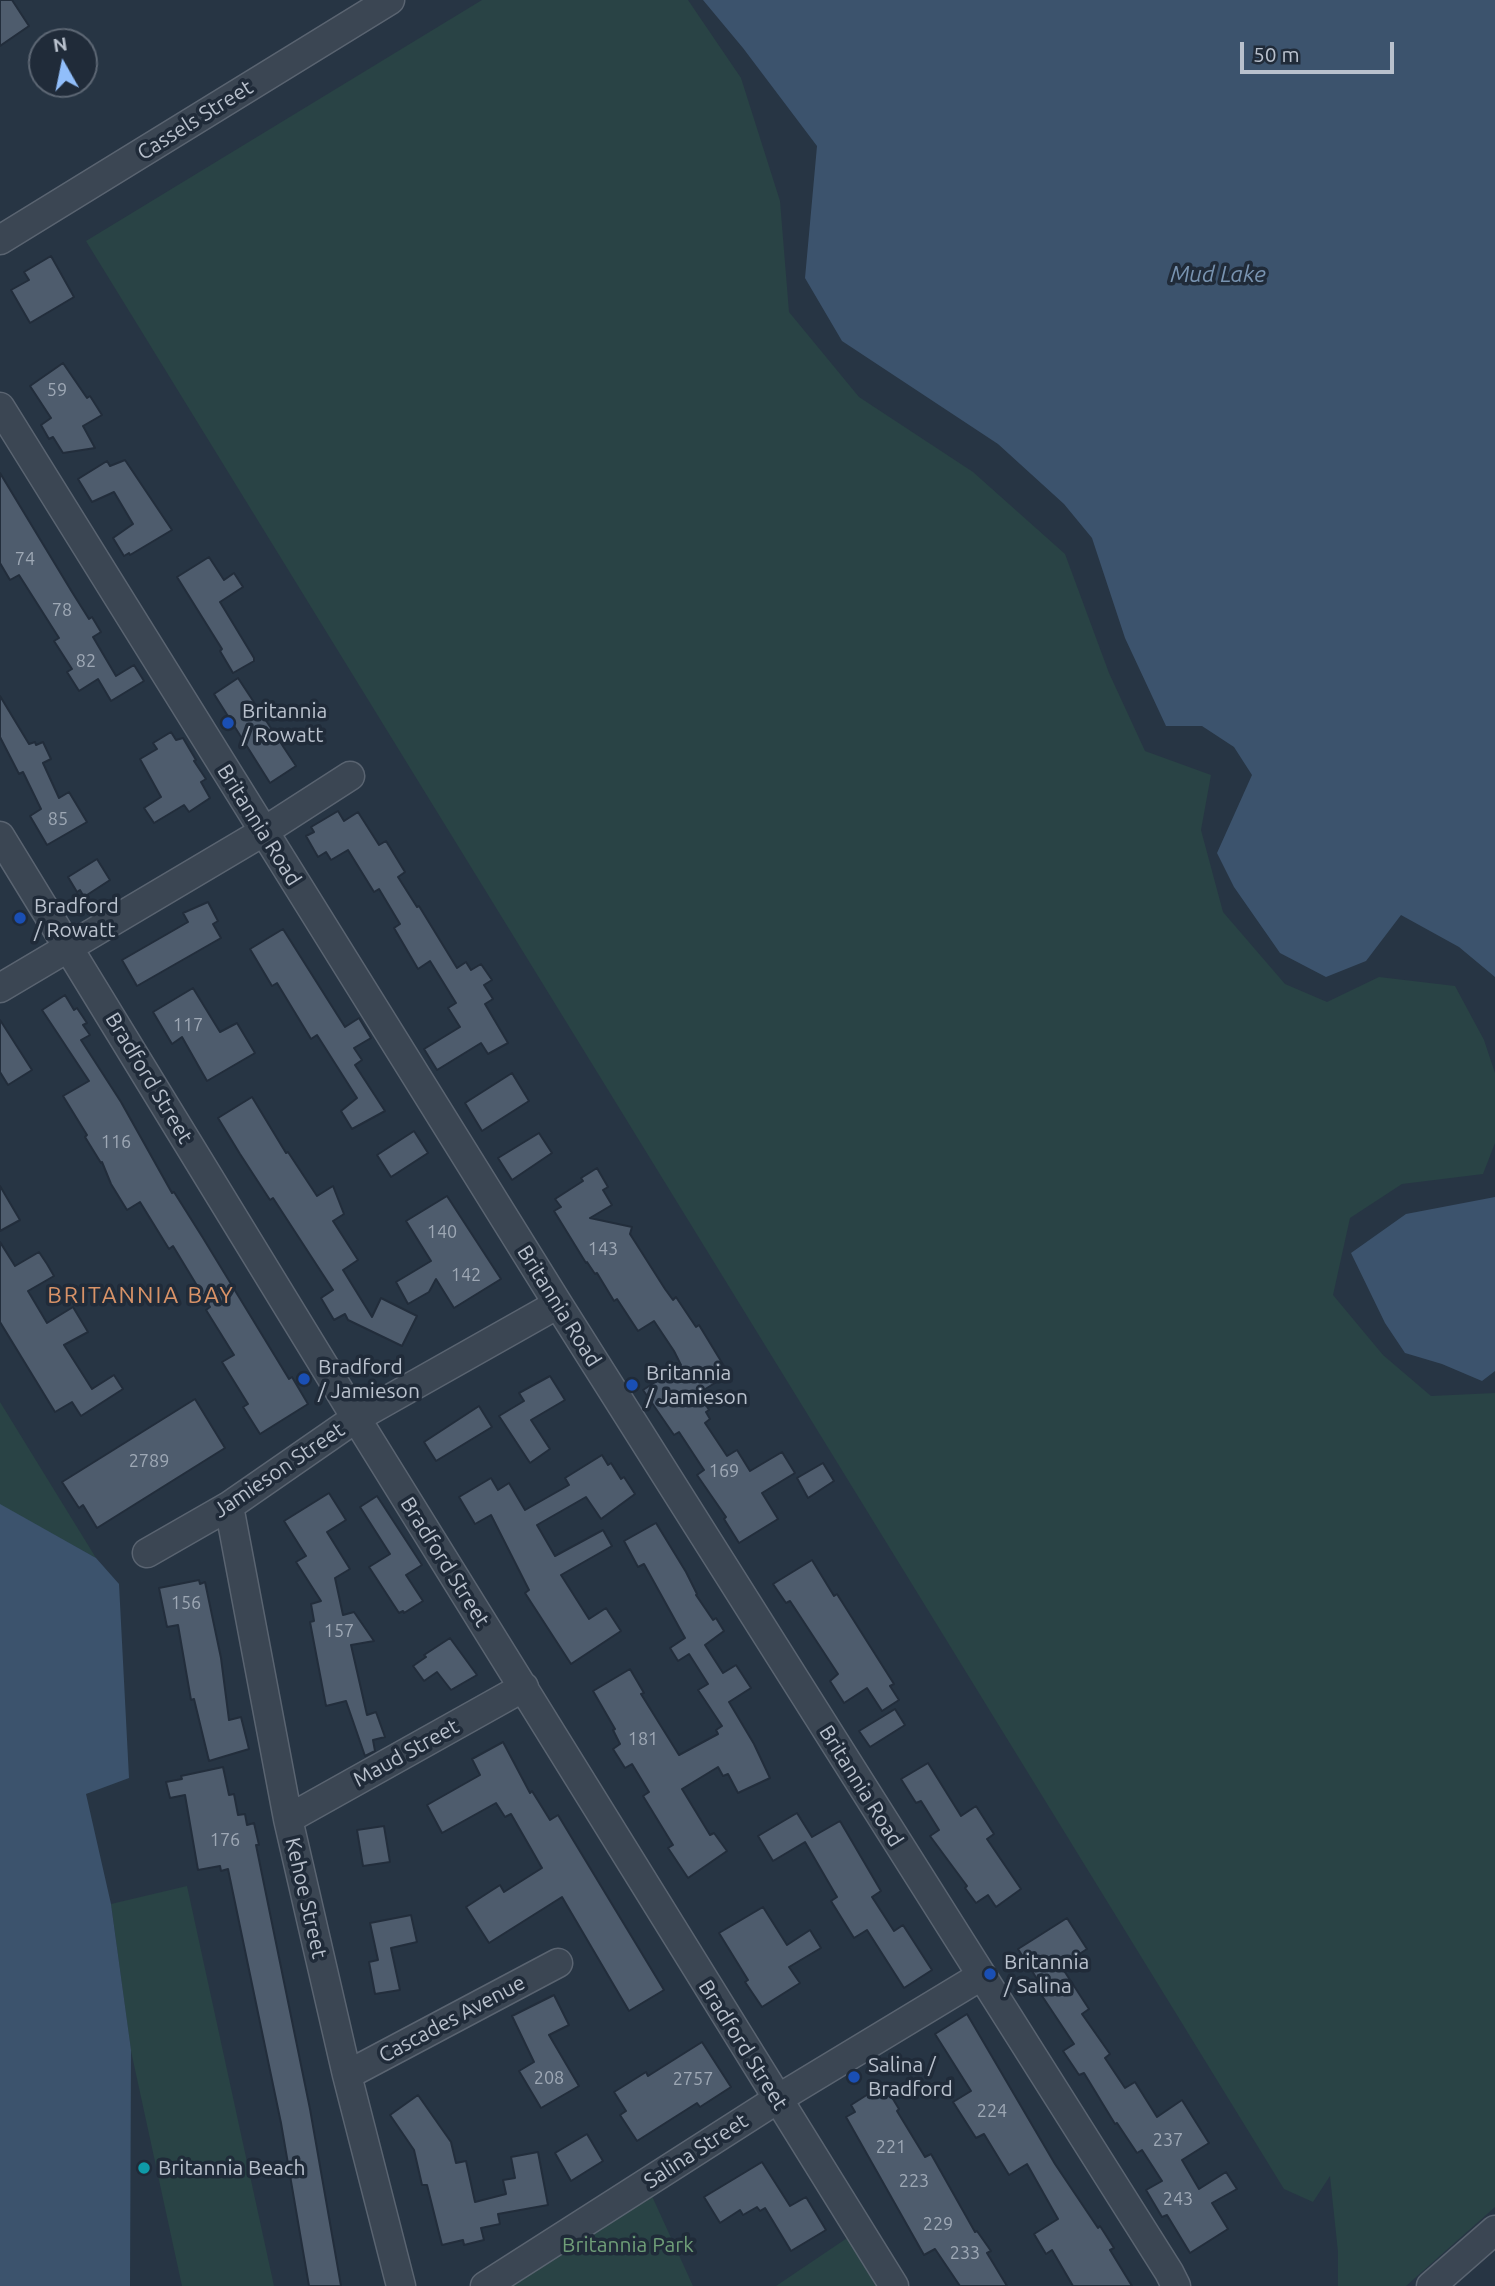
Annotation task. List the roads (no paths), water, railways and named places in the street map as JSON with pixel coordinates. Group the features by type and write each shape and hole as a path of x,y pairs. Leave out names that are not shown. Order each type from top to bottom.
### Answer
{"street":[{"name":"Cassels Street","path":"0,240 390,0"},
{"name":"Britannia Road","path":"0,407 558,1304 981,1976 1178,2281"},
{"path":"0,988 262,832 350,776"},
{"name":"Bradford Street","path":"0,836 776,2100 894,2286"},
{"name":"Jamieson Street","path":"147,1553 229,1506 356,1418 558,1304"},
{"name":"Kehoe Street","path":"229,1506 288,1819 347,2076 401,2286"},
{"name":"Maud Street","path":"288,1819 524,1687"},
{"name":"Cascades Avenue","path":"347,2076 558,1964"},
{"name":"Salina Street","path":"485,2286 776,2100 981,1976"},
{"path":"1431,2286 1495,2231"}],"water":[{"name":"Mud Lake","path":"703,0 1495,0 1495,977 1459,947 1401,915 1366,961 1326,977 1280,953 1234,887 1217,853 1252,775 1234,747 1202,726 1166,726 1125,638 1092,538 1064,504 998,444 842,341 805,278 817,146"},
{"path":"1495,1197 1495,1371 1482,1381 1442,1364 1405,1353 1385,1323 1351,1253 1406,1214"},
{"path":"0,1504 96,1558 119,1584 129,1778 86,1794 111,1904 131,2050 130,2286 0,2286"}],"place":[{"name":"Britannia / Rowatt","path":"228,723"},
{"name":"Bradford / Rowatt","path":"20,918"},
{"name":"Bradford / Jamieson","path":"304,1379"},
{"name":"Britannia / Jamieson","path":"632,1385"},
{"name":"Britannia / Salina","path":"990,1974"},
{"name":"Salina / Bradford","path":"854,2077"},
{"name":"Britannia Beach","path":"144,2168"}],"district":[{"name":"BRITANNIA BAY","path":"141,1295"}],"park label":[{"name":"Britannia Park","path":"628,2245"}]}
